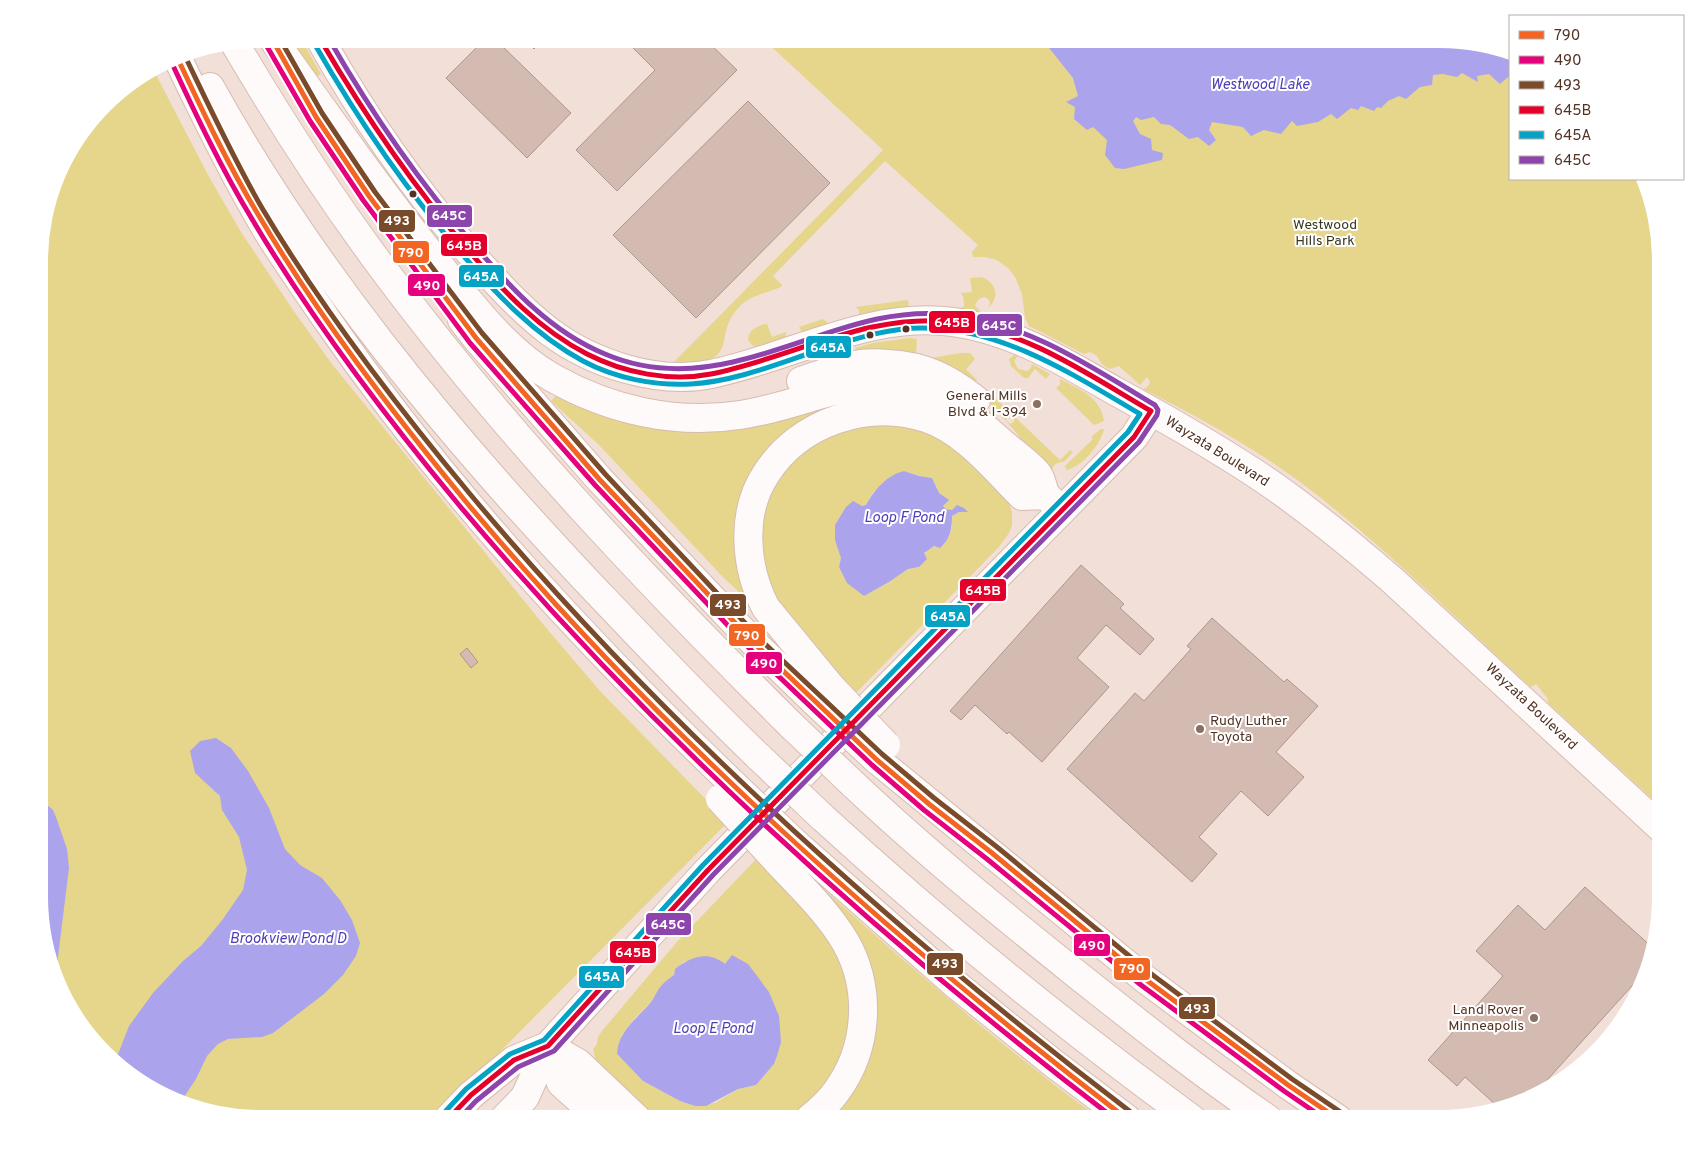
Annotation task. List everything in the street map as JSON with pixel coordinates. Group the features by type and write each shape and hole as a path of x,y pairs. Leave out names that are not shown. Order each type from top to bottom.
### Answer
{"main road":[{"path":"278,48 316,118 369,196 476,338 530,399 573,429 598,453 759,622 823,695 883,754 992,853 1145,979 1325,1110"},
{"path":"279,48 396,211 480,315 520,356 552,378 591,397 636,410 660,416 691,418 741,415 846,387 901,384 933,394 961,408 1040,476 1054,502"},
{"name":"Wayzata Boulevard","path":"325,48 377,132 408,177 450,230 528,313 559,338 596,359 622,368 650,374 682,377 706,375 751,365 828,338 885,323 921,320 952,322 1002,333 1030,344 1151,411 1244,466 1278,489 1364,555 1652,821"},
{"path":"238,49 283,123 383,270 466,375 547,470 664,597 792,726 853,784 973,891 1150,1034 1223,1089 1254,1110"},
{"path":"194,59 225,115 301,235 372,332 418,389 539,530 679,678 760,758 878,869 1028,994 1180,1110"},
{"path":"180,64 208,124 264,225 358,364 393,412 451,484 593,644 674,749 726,792 786,852 859,901 954,983 1053,1063 1115,1110"},
{"path":"513,1110 525,1097 548,1046 708,870 1054,502 1134,437 1151,411"},
{"path":"823,695 766,608 759,594 750,563 748,536 753,506 765,474 785,450 811,431 849,415 859,412 899,412 927,419 961,437 1022,496 1054,502"},
{"path":"786,852 823,912 846,944 859,972 863,1000 860,1041 848,1073 836,1092 818,1110"},
{"path":"457,1110 471,1095 514,1060 548,1046"},
{"path":"548,1046 561,1083 591,1110"},
{"path":"548,1046 578,1063 628,1110"}],"green space":[{"path":"291,48 306,48 321,74 311,79"},
{"name":"Westwood Hills Park","path":"773,48 1453,48 1467,49 1509,60 1509,180 1635,180 1644,205 1650,232 1652,260 1652,799 1548,703 1547,697 1536,684 1531,687 1387,554 1296,479 1221,431 1143,389 1149,384 1147,377 1140,385 1119,366 1110,369 1103,365 1093,353 1084,354 1029,326 1025,318 1022,294 1015,277 1008,268 997,260 973,257 972,252 978,245 885,161 773,276 782,285 781,287 756,296 740,306 729,322 724,341 717,355 705,361 690,363 674,362 883,150"},
{"path":"156,75 208,175 241,232 332,364 542,623 600,691 728,822 442,1110 232,1109 205,1103 166,1089 131,1067 100,1038 83,1016 69,992 55,953 48,912 48,246 55,205 69,166 91,131 120,100"},
{"path":"981,277 993,286 995,295 992,304 988,308 989,300 985,297 981,298 975,306 981,311 960,309 964,306 961,293 972,292 970,278"},
{"path":"908,300 909,307 859,315 859,310 856,307"},
{"path":"823,319 828,325 803,333 799,327"},
{"path":"767,324 772,337 786,332 788,339 757,348 752,345 748,340 751,331"},
{"path":"910,338 917,339 916,354 882,349 856,351 855,348 873,343"},
{"path":"970,353 975,359 966,369 977,380 974,384 931,361 931,358"},
{"path":"1014,355 1018,356 1014,361 1018,369 1027,371 1032,364 1050,374 1046,379 1035,369 1028,378 1024,378 1011,366 1009,359"},
{"path":"1060,379 1081,390 1094,400 1099,406 1104,421 1094,425 1056,388 1060,385"},
{"path":"985,388 1013,415 1007,417 1006,420 1010,424 1014,422 1014,416 1060,460 1070,450 1073,452 1065,461 1055,464 1052,469 1041,463 1010,425 978,392"},
{"path":"560,391 603,410 839,397 841,406 770,454 750,603 721,575 599,445 551,401"},
{"path":"880,422 925,430 957,449 1008,500 1012,512 1012,525 1009,533 998,548 854,695 772,606 753,532 779,471 827,435","holes":["904,471 932,478 939,493 948,500 943,506 946,509 967,512 959,512 952,516 949,535 943,546 933,547 926,551 919,567 908,569 864,596 839,567 862,506 866,505 873,492"]},
{"path":"1101,429 1104,429 1102,435 1090,454 1072,468 1066,470 1065,466 1093,439 1091,437"},
{"path":"759,856 833,939 855,998 841,1071 804,1110 644,1110 596,1062 593,1049 602,1031 676,943","holes":["685,961 725,964 777,1056 774,1064 756,1085 738,1089 715,1103 695,1106 680,1101 643,1081 617,1054 622,1035 634,1019 651,1002 662,985 674,975 675,969"]},
{"path":"818,884 978,1024 1088,1110 827,1110 867,1042"}],"water":[{"name":"Westwood Lake","path":"1049,48 1453,48 1467,49 1509,60 1509,78 1500,84 1489,74 1477,76 1478,82 1462,73 1457,77 1443,74 1433,75 1432,85 1420,87 1406,99 1399,96 1388,101 1381,108 1377,107 1374,111 1361,106 1358,110 1351,108 1337,119 1331,114 1318,122 1297,126 1292,121 1281,134 1264,130 1251,136 1243,127 1212,122 1209,130 1216,140 1209,146 1198,137 1189,139 1170,125 1161,124 1154,117 1141,120 1136,117 1133,121 1140,134 1151,139 1152,150 1163,153 1162,160 1124,169 1115,168 1105,155 1107,140 1093,127 1087,130 1074,119 1075,107 1066,102 1078,96 1073,78"},
{"name":"Loop F Pond","path":"904,471 932,478 939,493 949,500 943,506 946,509 952,510 957,505 968,512 959,512 952,516 948,538 940,548 934,546 924,553 927,559 919,567 908,569 864,596 847,583 839,567 841,558 835,540 835,525 846,507 853,501 862,506 866,505 882,484 892,476"},
{"name":"Brookview Pond D","path":"216,738 231,748 248,771 269,808 285,849 300,865 322,878 340,900 352,920 360,943 356,956 343,975 324,994 273,1033 262,1037 228,1039 218,1044 207,1056 196,1079 185,1096 166,1089 142,1075 118,1056 129,1026 153,993 183,961 201,946 243,890 247,870 239,837 222,810 220,796 195,773 190,751 200,741"},
{"path":"48,806 53,810 67,849 69,868 57,961 49,926 48,912"},
{"name":"Loop E Pond","path":"732,955 748,964 769,992 779,1016 781,1042 774,1064 756,1085 738,1089 706,1106 695,1106 680,1101 643,1081 617,1054 618,1046 629,1026 651,1002 663,984 674,975 675,969 693,958 706,956 725,964"}],"building":[{"path":"476,48 504,48 571,113 527,158 446,78"},
{"path":"633,48 714,48 737,70 617,191 576,150 655,70"},
{"path":"748,101 830,183 696,318 613,235"},
{"path":"1081,565 1124,604 1120,608 1154,639 1140,655 1106,625 1077,658 1109,687 1042,762 975,705 961,720 950,711"},
{"name":"Rudy Luther Toyota","path":"1212,618 1284,682 1287,679 1318,706 1276,752 1304,777 1268,816 1241,791 1199,837 1217,854 1192,882 1067,769 1135,693 1144,701 1191,649 1187,646"},
{"path":"467,648 478,662 471,668 460,654"},
{"name":"Land Rover Minneapolis","path":"1585,887 1646,942 1633,985 1546,1081 1533,1089 1494,1103 1465,1077 1457,1086 1428,1060 1503,976 1476,951 1518,905 1545,930"}],"transit line":[{"name":"490","path":"268,48 310,121 363,200 470,343 595,485 752,651 872,765 924,810 1141,985 1312,1110"},
{"name":"790","path":"277,48 316,117 369,196 476,338 600,480 757,646 877,760 929,804 992,853 1145,979 1325,1110"},
{"name":"493","path":"285,48 322,113 375,192 482,333 606,475 762,641 882,754 934,798 997,847 1150,973 1292,1079 1338,1110"},
{"name":"645A","path":"317,48 365,126 401,178 475,269 533,327 565,351 595,367 635,380 663,384 691,384 727,379 854,339 876,334 910,328 951,330 980,336 1036,356 1140,414 1128,432 703,865 544,1040 510,1054 466,1089 447,1110"},
{"name":"645B","path":"326,48 408,175 482,266 509,295 538,321 570,344 601,361 648,374 680,377 695,376 741,367 860,330 922,321 953,322 1006,334 1031,344 1080,369 1151,411 1134,437 708,870 548,1046 514,1060 471,1095 457,1110"},
{"name":"645C","path":"334,48 396,145 453,221 488,261 517,293 550,321 585,345 605,354 621,360 653,367 701,368 761,355 868,321 924,313 954,315 1007,327 1059,349 1108,376 1155,405 1158,410 1157,415 1139,442 713,875 554,1051 518,1067 468,1110"},
{"name":"493","path":"187,61 251,189 309,283 360,355 414,426 544,580 621,663 783,822 954,971 1128,1110"},
{"name":"790","path":"180,64 237,177 306,291 357,363 411,434 467,503 541,588 618,671 780,829 864,905 950,978 1116,1110"},
{"name":"490","path":"173,66 230,180 299,294 403,437 533,590 609,672 770,830 939,979 1103,1110"}],"place":[{"name":"General Mills Blvd & I-394","path":"1037,404"},
{"name":"Rudy Luther Toyota","path":"1200,729"},
{"name":"Land Rover Minneapolis","path":"1534,1018"}]}
